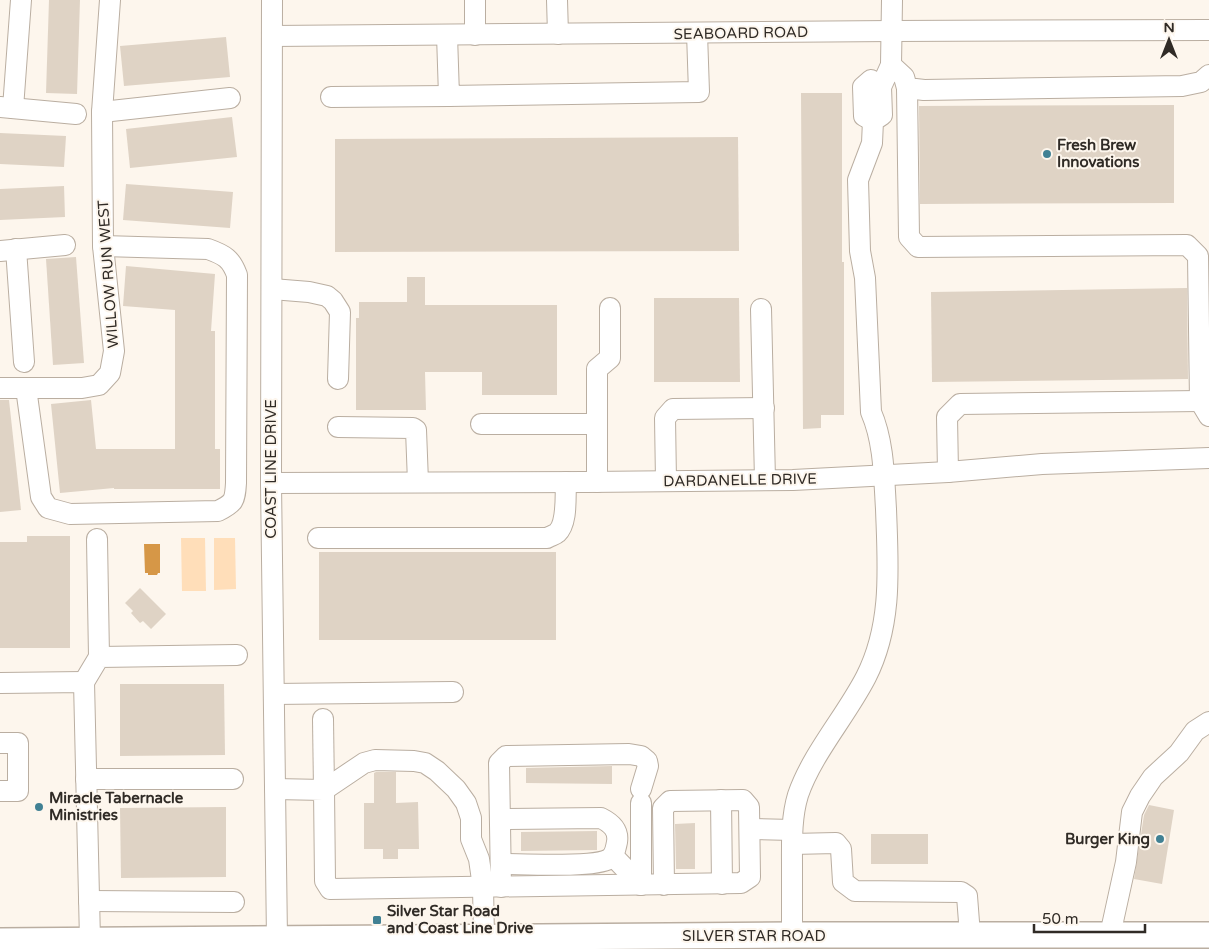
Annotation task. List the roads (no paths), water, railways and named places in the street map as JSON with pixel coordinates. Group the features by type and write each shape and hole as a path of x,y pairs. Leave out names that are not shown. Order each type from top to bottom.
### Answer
{"main road":[{"path":"1110,935 1209,935"},
{"name":"SILVER STAR ROAD","path":"0,941 90,940 273,944 484,937 789,942 965,942 1110,935"},
{"path":"432,949 484,937"}],"street":[{"path":"21,0 6,108 76,114"},
{"name":"WILLOW RUN WEST","path":"0,388 82,388 99,385 110,373 114,351 103,246 102,112 110,0"},
{"name":"COAST LINE DRIVE","path":"272,0 271,483 275,789 273,944"},
{"path":"475,0 475,35"},
{"path":"557,0 558,34"},
{"path":"789,942 792,837 798,796 808,772 866,676 883,627 886,609 889,574 884,476 876,424 871,412 865,278 859,242 858,180 872,143 873,121 882,115 881,87 890,65 892,0"},
{"name":"SEABOARD ROAD","path":"272,36 1209,30"},
{"path":"332,97 699,92 697,33"},
{"path":"447,35 449,96"},
{"path":"890,65 904,77 907,88 909,237 918,247 1187,245 1198,256 1205,408 960,404 947,417 948,472"},
{"path":"907,88 924,90 1182,86 1201,82 1209,75"},
{"path":"102,112 230,98"},
{"path":"24,362 8,250 65,245"},
{"path":"26,388 41,497 48,508 70,514 218,512 231,505 235,497 236,483 237,295 237,275 232,263 222,254 208,249 103,246"},
{"path":"272,289 309,292 327,296 333,301 340,312 338,379"},
{"path":"597,482 597,369 610,358 610,308"},
{"path":"762,309 765,480"},
{"path":"666,481 665,418 673,409 764,408"},
{"path":"481,424 597,424"},
{"path":"338,427 412,428 416,430 418,482"},
{"name":"DARDANELLE DRIVE","path":"271,483 765,480 884,476 1042,464 1209,458"},
{"path":"318,538 547,538 557,533 562,524 566,482"},
{"path":"90,940 84,682 99,657 97,539"},
{"path":"99,657 236,655"},
{"path":"0,683 84,682"},
{"path":"274,694 452,692"},
{"path":"323,719 325,881 330,889 664,885 741,883 750,876 749,807 743,800 670,801 664,808 664,885"},
{"path":"1110,935 1126,862 1132,812 1153,777 1179,753 1194,731 1209,722"},
{"path":"0,743 18,743 18,791 0,791"},
{"path":"484,937 492,887 501,864 499,763 506,756 628,754 641,756 647,761 648,766 641,796 641,885"},
{"path":"275,789 324,790 364,763 375,760 425,763 437,771 456,789 466,803 470,818 471,839 492,887"},
{"path":"86,779 233,779"},
{"path":"721,800 722,884"},
{"path":"500,819 601,818 610,823 616,831 617,840 613,856 607,860 582,864 501,864"},
{"path":"750,830 836,842 841,849 842,882 855,891 960,892 967,896 965,942"},
{"path":"613,856 641,885"},
{"path":"89,901 234,902"}],"place":[{"name":"Fresh Brew Innovations","path":"1047,154"},
{"name":"Miracle Tabernacle Ministries","path":"39,807"},
{"name":"Burger King","path":"1160,839"},
{"name":"Silver Star Road and Coast Line Drive","path":"377,920"}]}
